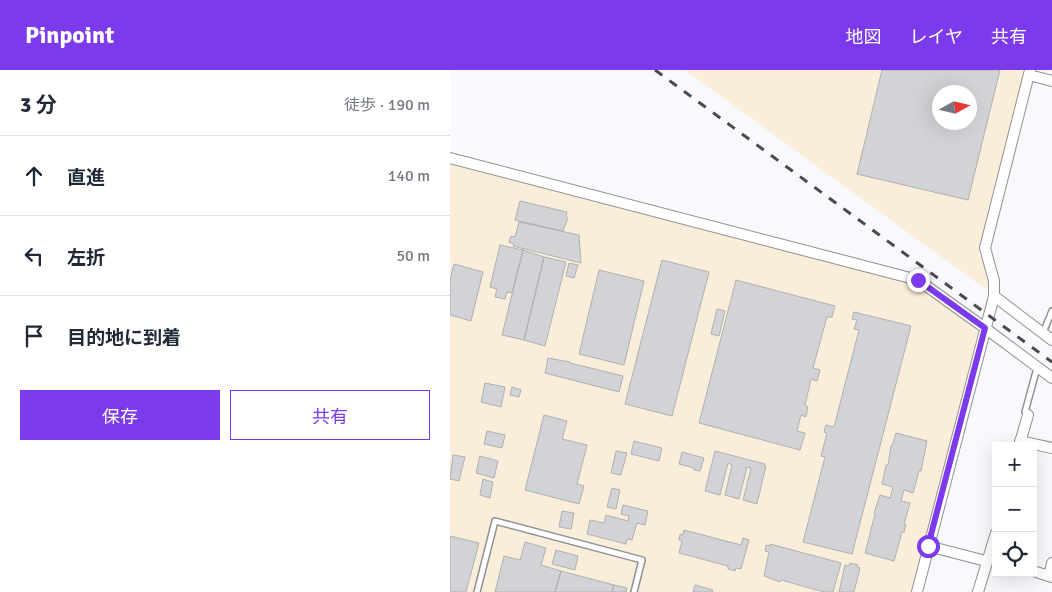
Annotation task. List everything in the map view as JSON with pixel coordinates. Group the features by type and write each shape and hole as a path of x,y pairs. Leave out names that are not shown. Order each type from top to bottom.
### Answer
{"street":[{"path":"917,592 994,296 994,282 985,248 1029,72 1052,81"},
{"path":"450,158 918,280 1052,378"},
{"path":"994,296 1052,340"},
{"path":"1020,442 1028,415"},
{"path":"1037,446 1052,448"},
{"path":"928,546 990,560 978,592"},
{"path":"1037,572 1050,576 1052,563"}],"lane":[{"path":"1043,334 1052,311"},
{"path":"1028,415 1025,412 1037,367"},
{"path":"477,592 495,521 642,560 634,592"}],"shaded area":[{"path":"685,70 1026,70 978,256 984,259 990,284 984,288"},
{"path":"450,163 919,286 975,328 978,333 912,592 450,592"}],"building":[{"path":"882,70 1000,70 968,200 857,174"},
{"path":"520,201 567,212 566,216 568,218 563,231 515,220"},
{"path":"519,222 579,235 581,263 513,246 514,244 509,242 511,236 515,237"},
{"path":"500,245 523,250 512,293 507,292 505,299 495,297 497,289 490,287"},
{"path":"523,250 544,257 524,340 502,335"},
{"path":"544,257 566,262 545,346 524,340"},
{"path":"662,260 709,272 672,416 625,404"},
{"path":"569,263 578,265 574,278 566,276"},
{"path":"454,264 483,272 471,321 450,315 450,280"},
{"path":"599,270 644,281 624,365 579,354"},
{"path":"736,280 835,306 832,317 827,317 813,368 820,370 817,381 811,379 805,405 808,407 806,417 801,415 797,431 805,433 800,450 699,423"},
{"path":"717,309 725,311 719,336 711,334"},
{"path":"854,312 911,326 852,554 803,542 825,457 821,456 827,433 824,432 826,425 834,427 859,330 854,329 857,320 852,319"},
{"path":"548,358 623,376 619,392 545,373"},
{"path":"485,383 505,387 501,407 481,402"},
{"path":"512,387 521,390 519,397 510,395"},
{"path":"544,415 567,421 562,439 587,445 577,484 584,486 579,504 525,490"},
{"path":"487,431 505,435 502,448 484,444"},
{"path":"896,433 927,441 921,471 919,471 913,493 904,490 901,501 910,503 904,524 906,525 904,532 902,532 894,561 865,553 880,495 890,498 893,487 882,484"},
{"path":"634,441 662,448 659,461 631,454"},
{"path":"616,451 627,453 621,475 611,473"},
{"path":"715,451 765,464 757,504 743,500 751,468 747,467 739,499 725,495 732,465 728,463 720,495 705,491"},
{"path":"682,452 704,458 700,471 679,464"},
{"path":"453,455 465,457 459,481 450,479"},
{"path":"480,456 498,461 494,478 476,473"},
{"path":"483,479 493,482 490,498 480,495"},
{"path":"612,488 620,490 616,509 607,507"},
{"path":"623,505 648,511 645,525 637,523 632,540 627,539 626,544 587,534 590,520 604,523 606,515 628,521 629,516 621,514"},
{"path":"562,511 574,513 571,529 559,527"},
{"path":"684,530 741,545 743,538 749,540 741,569 736,568 735,571 728,569 728,566 679,553 682,541 679,540 680,534 683,535"},
{"path":"450,536 479,543 466,592 450,592"},
{"path":"525,542 546,548 541,565 561,571 555,592 495,592 504,556 520,560"},
{"path":"770,544 841,563 833,592 824,592 781,580 780,582 764,576 769,552 765,551 766,545 770,546"},
{"path":"556,550 578,556 575,570 552,564"},
{"path":"850,563 858,565 857,567 860,568 854,592 839,592 845,565 849,566"},
{"path":"561,571 614,585 612,592 555,592"},
{"path":"614,585 627,588 626,592 612,592"},
{"path":"695,585 713,590 712,592 693,592"}],"railway":[{"path":"655,70 1052,362"}],"route":[{"path":"918,280 985,328 928,546"}]}
